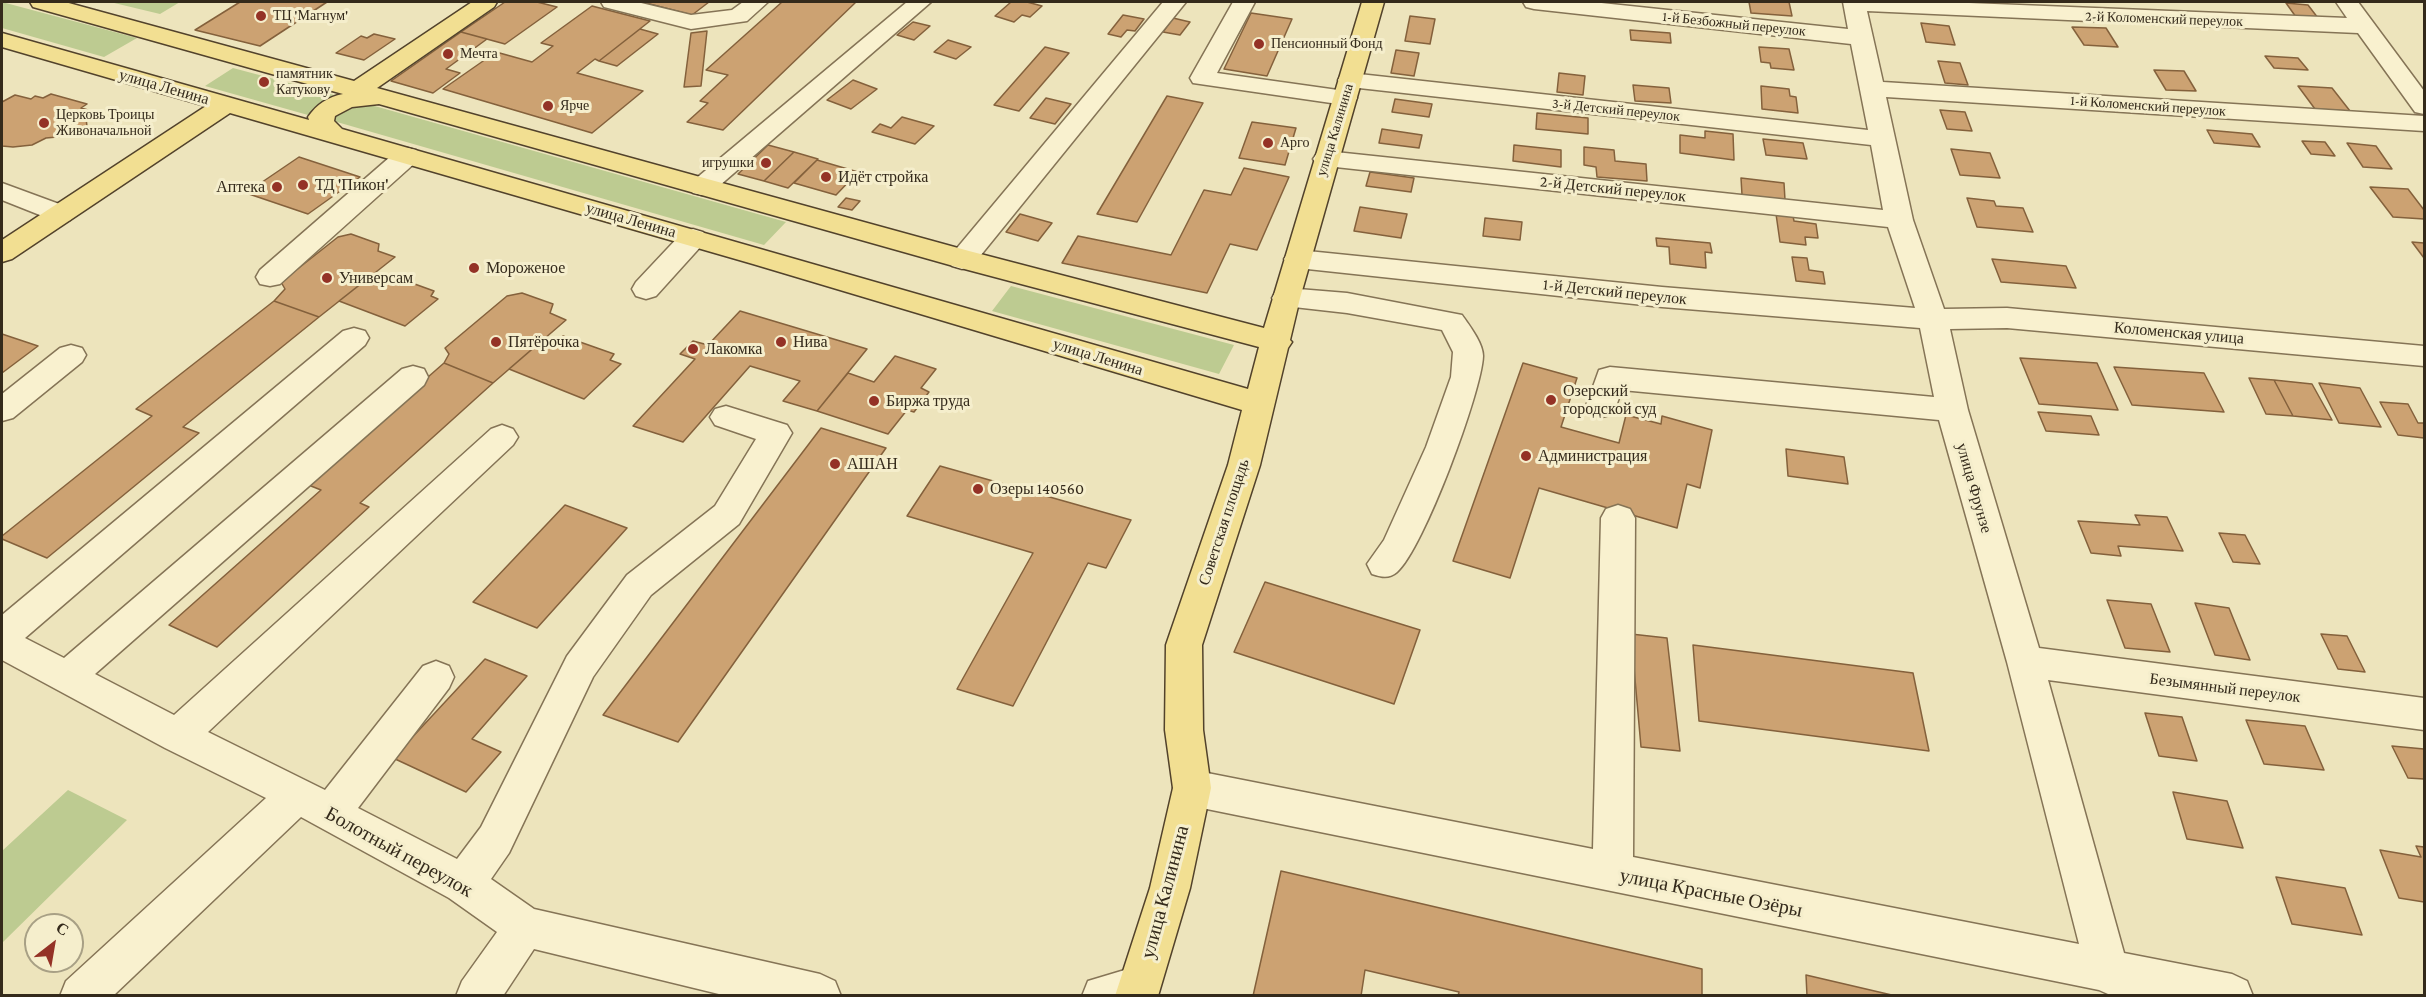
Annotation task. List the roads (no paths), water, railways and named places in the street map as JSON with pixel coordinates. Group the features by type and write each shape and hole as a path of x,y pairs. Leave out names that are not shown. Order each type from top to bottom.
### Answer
{"main road":[{"path":"41,2 389,97 962,260 1277,342"},
{"path":"359,89 486,2"},
{"name":"улица Калинина","path":"1298,260 1373,2"},
{"name":"улица Ленина","path":"2,40 693,238 1260,404"},
{"path":"333,135 322,123 321,117 326,110 345,100 389,97"},
{"path":"2,253 227,105"},
{"name":"Советская площадь","path":"1192,788 1184,730 1184,645 1244,465 1277,342 1286,298 1298,260"},
{"path":"1210,390 1243,379 1256,353 1233,331"},
{"name":"улица Калинина","path":"1126,993 1170,888 1192,788"}],"street":[{"path":"612,2 691,22 739,16 757,2"},
{"path":"702,187 920,2"},
{"path":"962,260 1174,2"},
{"name":"3-й Детский переулок","path":"1244,2 1202,78 1347,89 1882,139"},
{"name":"1-й Безбожный переулок","path":"1534,2 1862,38"},
{"path":"2347,2 2424,107"},
{"name":"улица Фрунзе","path":"1855,3 1899,220 1933,319 1952,410 2025,662 2108,973"},
{"name":"2-й Коломенский переулок","path":"1855,3 2140,18 2364,26"},
{"name":"1-й Коломенский переулок","path":"1872,89 2424,123"},
{"path":"270,277 407,156"},
{"name":"2-й Детский переулок","path":"1326,159 1899,220"},
{"path":"2,191 60,214"},
{"path":"646,289 693,238"},
{"name":"1-й Детский переулок","path":"1298,260 1662,297 1933,319"},
{"path":"1286,298 1347,303 1452,322 1468,352 1466,377 1442,447 1398,548 1384,564"},
{"name":"Коломенская улица","path":"1933,319 2007,318 2424,356"},
{"path":"2,636 354,338"},
{"path":"2,410 72,355"},
{"path":"68,676 413,377"},
{"path":"1602,406 1610,378 1952,410"},
{"path":"463,884 495,840 580,667 639,585 727,515 776,433 726,417"},
{"path":"178,736 502,437"},
{"path":"1613,874 1618,518"},
{"name":"Болотный переулок","path":"2,643 463,884 525,927 820,996"},
{"name":"Безымянный переулок","path":"2025,662 2424,714"},
{"path":"81,996 313,805 436,677"},
{"name":"улица Красные Озёры","path":"1192,788 2232,996"},
{"path":"477,996 525,927"}],"place":[{"name":"ТЦ 'Магнум'","path":"261,16"},
{"name":"Пенсионный Фонд","path":"1259,44"},
{"name":"Мечта","path":"448,54"},
{"name":"памятник Катукову","path":"264,82"},
{"name":"Ярче","path":"548,106"},
{"name":"Церковь Троицы Живоначальной","path":"44,123"},
{"name":"Арго","path":"1268,143"},
{"name":"игрушки","path":"766,163"},
{"name":"Идёт стройка","path":"826,177"},
{"name":"ТД 'Пикон'","path":"303,185"},
{"name":"Аптека","path":"277,187"},
{"name":"Мороженое","path":"474,268"},
{"name":"Универсам","path":"327,278"},
{"name":"Пятёрочка","path":"496,342"},
{"name":"Нива","path":"781,342"},
{"name":"Лакомка","path":"693,349"},
{"name":"Озерский городской суд","path":"1551,400"},
{"name":"Биржа труда","path":"874,401"},
{"name":"Администрация","path":"1526,456"},
{"name":"АШАН","path":"835,464"},
{"name":"Озеры 140560","path":"978,489"}]}
